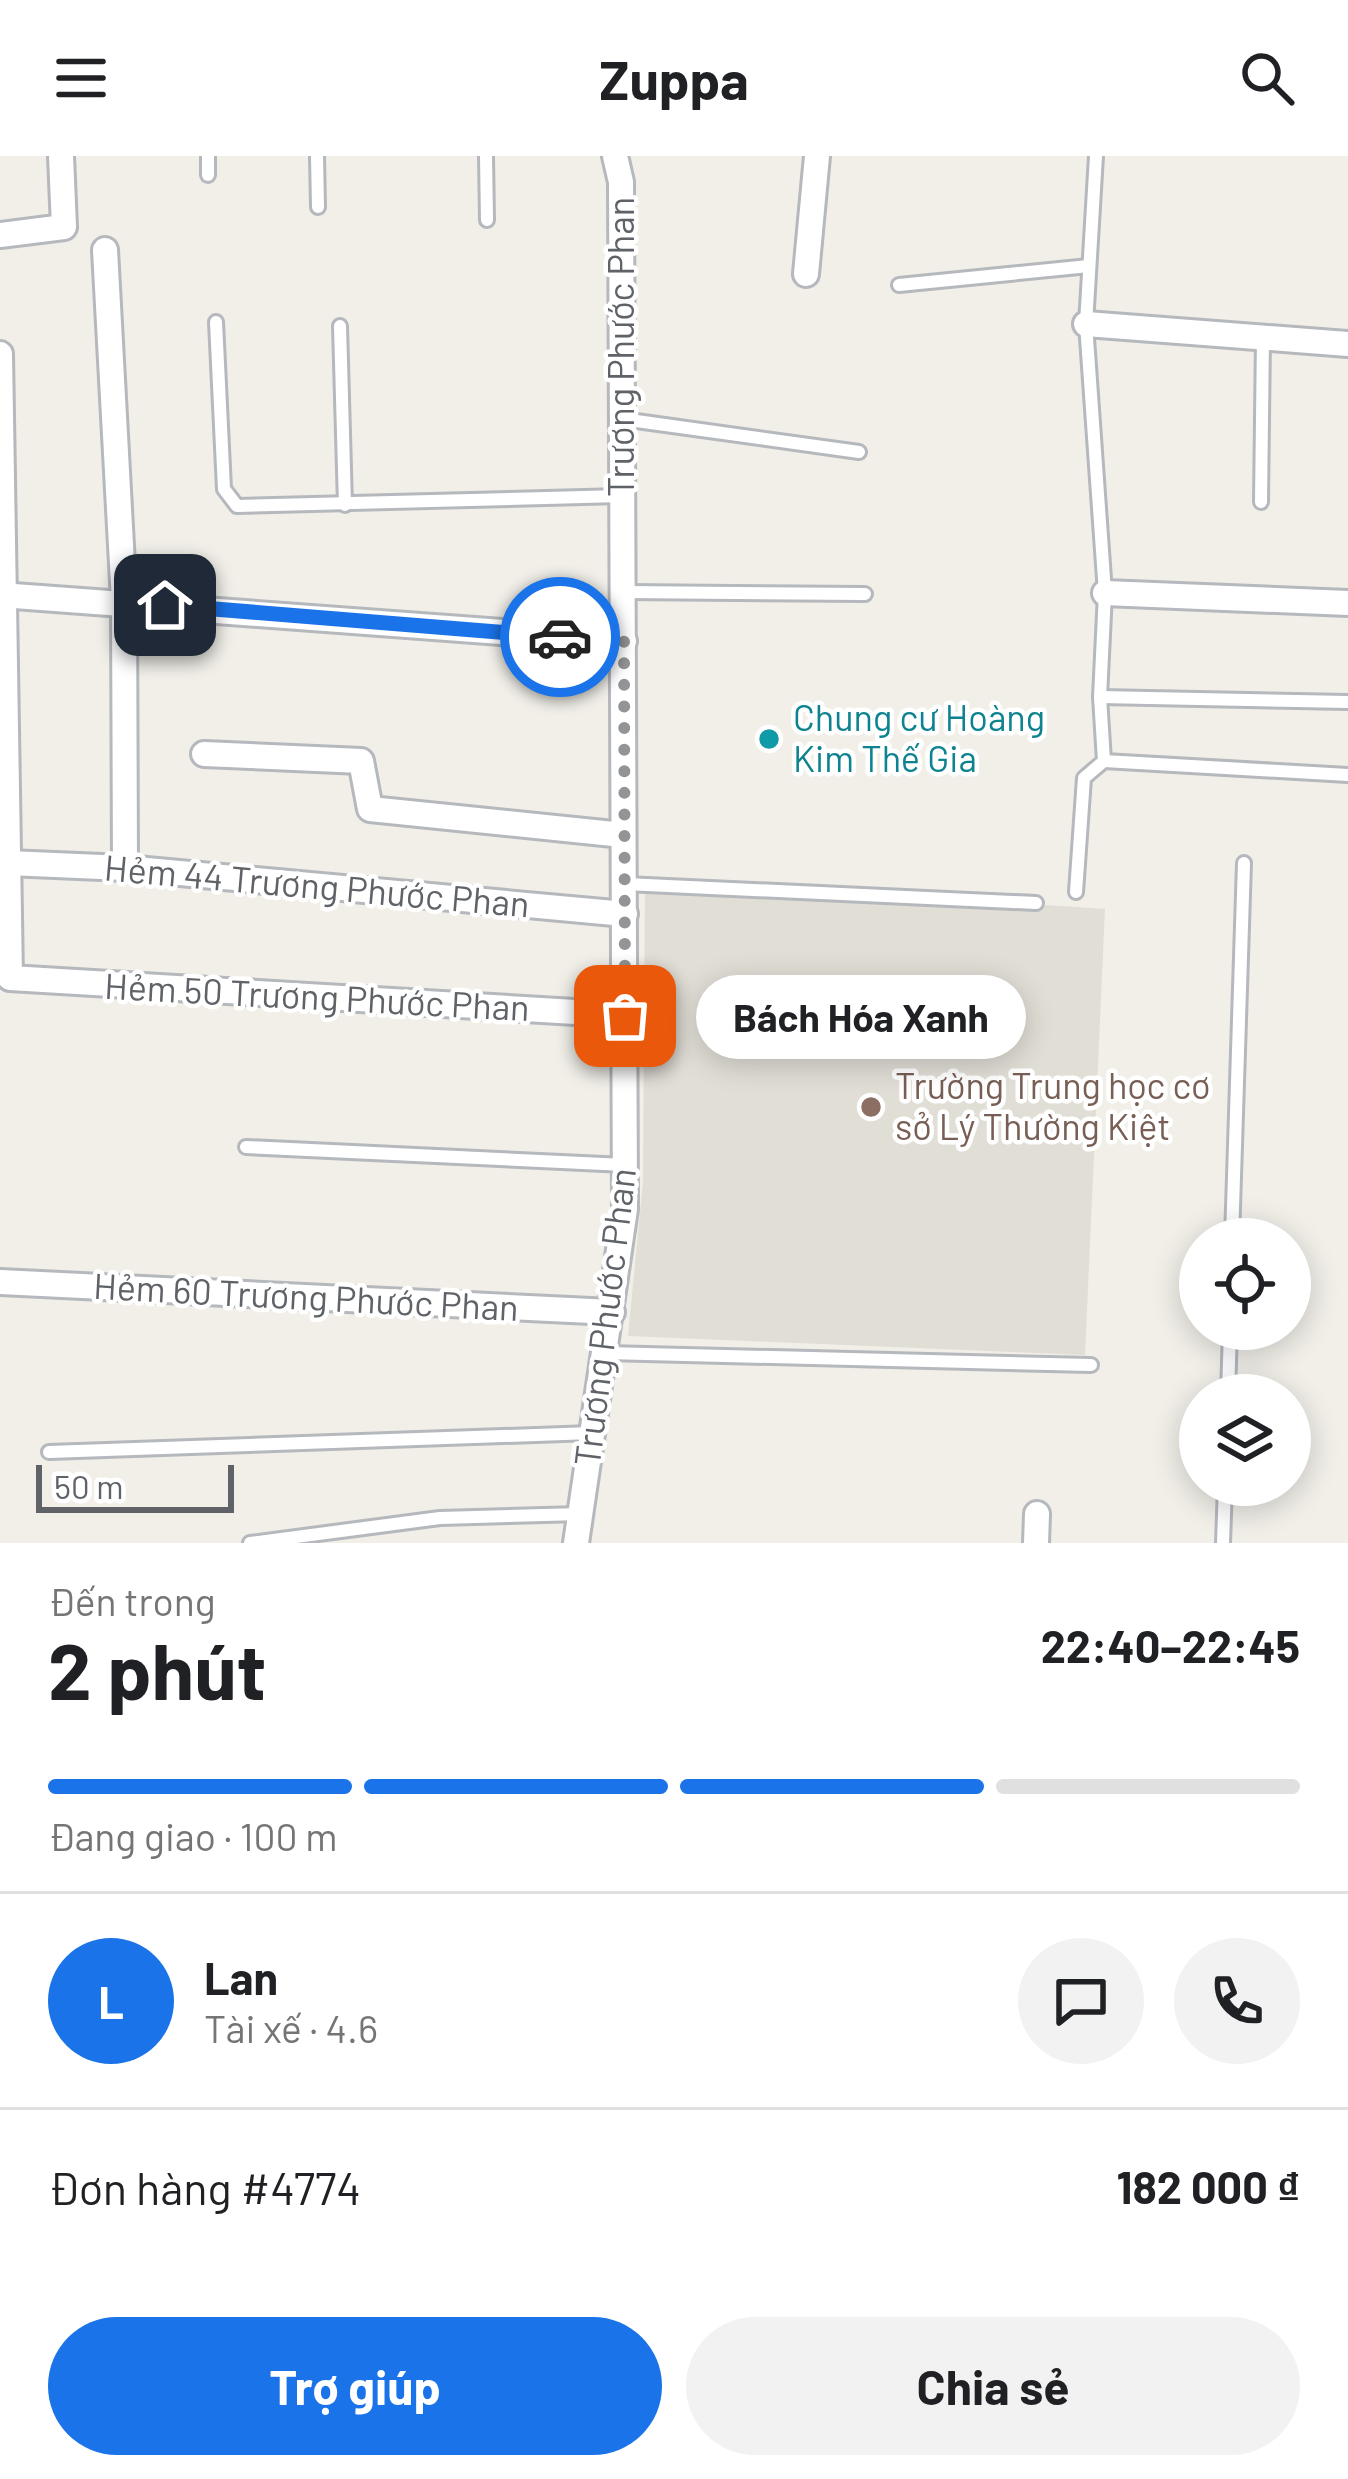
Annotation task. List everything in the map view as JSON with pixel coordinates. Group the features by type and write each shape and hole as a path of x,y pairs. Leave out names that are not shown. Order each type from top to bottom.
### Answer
{"street":[{"path":"0,235 64,227 61,156"},
{"name":"Trương Phước Phan","path":"576,1543 612,1312 625,1165 621,182 615,156"},
{"path":"806,274 817,156"},
{"path":"105,250 124,602 125,868"},
{"path":"1086,325 1263,334 1348,344"},
{"path":"0,354 8,863"},
{"path":"1105,593 1348,603"},
{"path":"3,595 624,641"},
{"path":"204,754 361,761 370,809 623,836"},
{"name":"Hẻm 44 Trương Phước Phan","path":"8,863 125,868 626,914"},
{"name":"Hẻm 50 Trương Phước Phan","path":"8,863 10,978 625,1016"},
{"name":"Hẻm 60 Trương Phước Phan","path":"0,1282 612,1312"},
{"path":"1036,1514 1036,1543"}],"lane":[{"path":"208,156 208,175"},
{"path":"317,156 318,207"},
{"path":"486,156 488,220"},
{"path":"1076,892 1084,778 1097,764 1105,593 1086,325 1096,156"},
{"path":"899,285 1090,266"},
{"path":"216,322 224,489 237,506 622,496"},
{"path":"340,326 345,506"},
{"path":"1261,502 1263,334"},
{"path":"622,419 859,452"},
{"path":"623,592 866,595"},
{"path":"1100,697 1348,702"},
{"path":"1097,764 1348,775"},
{"path":"1233,1218 1244,863"},
{"path":"625,884 1036,903"},
{"path":"246,1147 625,1165"},
{"path":"606,1353 1091,1365"},
{"path":"49,1452 593,1432"},
{"path":"1223,1543 1224,1506"},
{"path":"250,1543 440,1518 581,1514"}],"shaded area":[{"name":"Trường Trung học cơ sở Lý Thường Kiệt","path":"645,878 1105,909 1085,1355 628,1336 643,1182"}],"way so far":[{"path":"560,637 624,641 625,1016"}],"place":[{"name":"Chung cư Hoàng Kim Thế Gia","path":"769,739"},
{"name":"Bách Hóa Xanh","path":"625,1016"},
{"name":"Trường Trung học cơ sở Lý Thường Kiệt","path":"871,1107"}],"route":[{"path":"165,605 560,637"}]}
